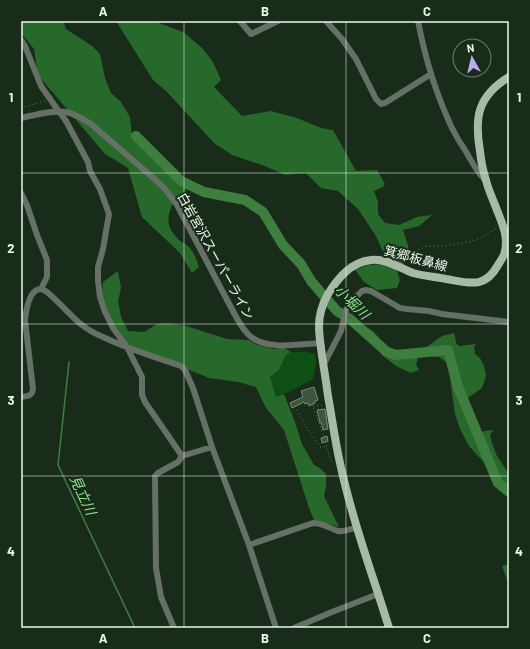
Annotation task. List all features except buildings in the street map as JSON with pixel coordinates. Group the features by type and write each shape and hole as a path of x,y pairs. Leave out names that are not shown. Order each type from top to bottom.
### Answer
{"main road":[{"name":"箕郷板鼻線","path":"389,628 357,527 340,463 320,343 319,328 323,303 340,278 353,266 361,262 375,260 389,263 420,274 469,283 478,283 486,280 495,271 503,258 508,240 482,166 477,125 478,115 490,92 509,77"}],"street":[{"path":"240,21 251,34 278,21"},
{"path":"326,21 342,39 356,59 376,99 381,104 385,103 431,74"},
{"path":"418,21 431,74 453,130 475,168 486,180"},
{"path":"21,40 25,46 39,82 50,100 66,121 88,162 90,170 100,189 109,214 103,249 98,267 100,297 113,328 127,347 142,377 142,395 145,402 182,456"},
{"name":"白岩宮沢スーパーライン","path":"21,118 49,112 65,112 81,118 91,124 164,188 176,203 235,315 250,336 257,341 277,346 320,343"},
{"path":"21,193 47,260 47,277 41,289"},
{"path":"21,397 31,395 33,388 25,320 26,310 31,297 38,289 48,292 76,321 83,326 115,343 181,366 185,370 194,388 212,446 249,545 276,628"},
{"path":"323,366 341,331 346,310 350,303 362,291 366,290 371,291 400,308 509,322"},
{"path":"174,628 161,597 156,568 155,476 178,462 182,456 212,446"},
{"path":"249,545 313,523 319,523 339,531 357,527"},
{"path":"294,628 378,594"}],"path":[{"path":"21,108 50,100"},
{"path":"389,263 396,258 428,246 443,246 469,242 481,238 502,224"},
{"path":"330,404 313,406 330,460 335,464 340,463"},
{"path":"295,406 305,425 320,447 327,447"}],"green space":[{"path":"21,21 63,21 66,29 92,46 100,54 105,78 111,93 121,102 130,117 132,136 185,188 191,201 203,238 184,202 172,205 168,220 172,232 179,240 189,247 195,257 199,267 192,273 180,253 142,217 128,168 105,154 38,75 34,49 21,33"},
{"path":"116,21 154,21 183,32 202,48 213,62 221,80 214,87 242,116 271,111 297,118 321,128 333,130 356,171 377,170 385,184 383,187 374,191 378,202 378,214 385,223 399,225 417,217 432,215 419,226 403,230 408,245 408,259 397,271 400,280 397,288 377,290 364,282 355,270 368,265 382,264 383,252 376,236 358,209 338,191 321,188 306,173 285,175 265,166 232,155 214,143 166,91 153,80"},
{"path":"118,271 121,288 118,301 121,317 128,331 144,332 157,324 167,323 186,326 227,339 249,340 257,345 274,349 284,348 291,352 286,355 279,370 270,377 276,397 284,394 302,444 314,465 326,474 324,496 339,527 314,520 284,430 266,408 256,387 238,382 209,378 129,345 115,328 102,296 103,282"},
{"path":"359,323 373,331 387,347 396,352 422,349 442,336 454,333 456,343 459,346 476,344 474,347 475,354 480,358 484,366 486,376 482,388 468,398 477,433 494,430 490,434 492,443 497,456 509,474 509,496 506,494 491,469 469,446 460,429 455,414 449,371 446,362 439,357 428,356 418,358 416,365 419,370 411,373 396,366 355,330 353,324"},
{"path":"291,352 307,352 315,354 316,363 313,379 276,397 270,377 279,370 286,355"},
{"path":"509,564 509,585 502,566"}],"waterway":[{"name":"小堀川","path":"136,136 181,181 204,192 245,200 263,212 283,245 301,264 311,281 337,311 350,319 387,352 396,355 448,350 458,387 498,483 509,492"},
{"name":"見立川","path":"69,362 58,465 135,628"}]}
